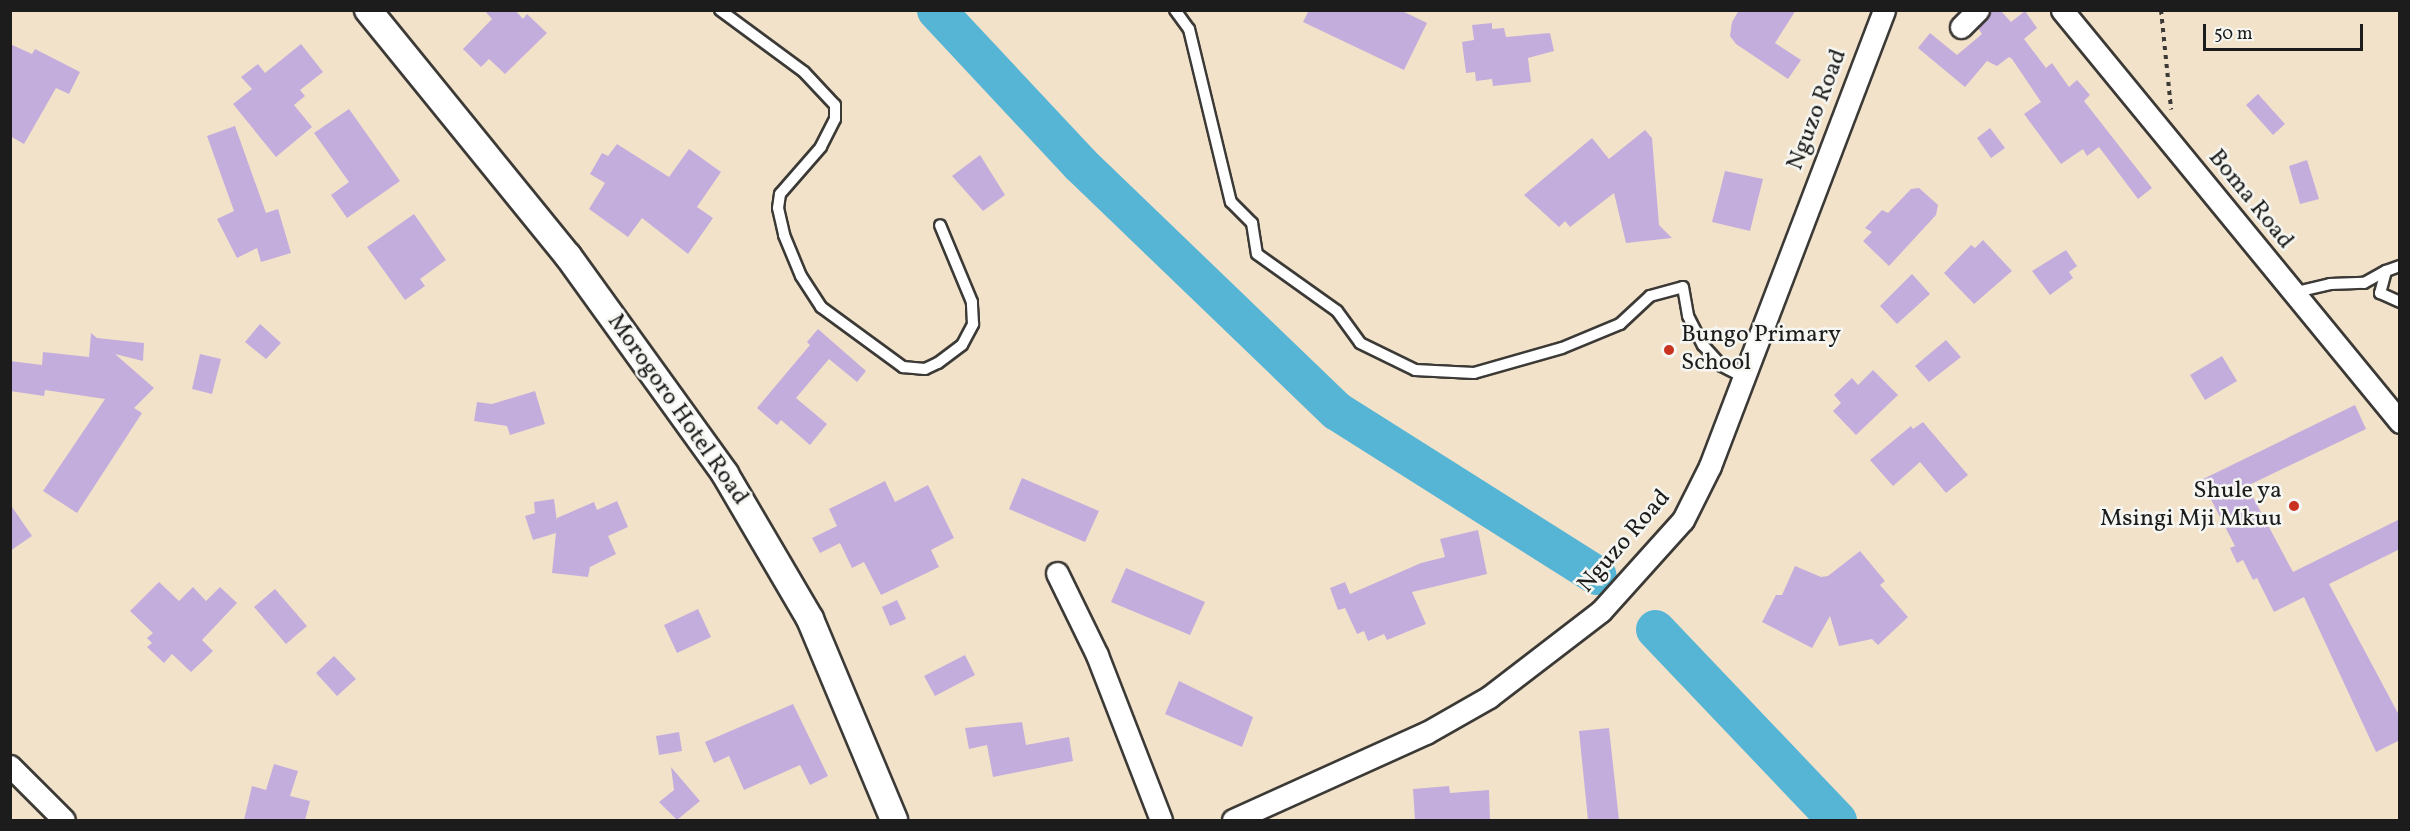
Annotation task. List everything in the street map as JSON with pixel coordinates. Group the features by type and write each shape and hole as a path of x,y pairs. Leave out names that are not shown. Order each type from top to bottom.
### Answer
{"street":[{"name":"Morogoro Hotel Road","path":"368,10 394,39 568,256 725,474 810,619 894,820"},
{"name":"Nguzo Road","path":"1233,820 1455,718 1601,610 1638,574 1683,520 1699,492 1884,10"},
{"path":"1961,27 1978,10"},
{"name":"Boma Road","path":"2062,10 2292,294 2400,422"},
{"path":"1057,573 1097,655 1161,820"},
{"path":"10,766 64,820"}],"lane":[{"path":"720,10 804,72 835,105 835,119 821,147 780,194 778,208 784,235 801,276 821,307 903,367 925,369 938,363 962,345 973,324 972,302 940,225"},
{"path":"1175,10 1189,29 1227,172 1231,202 1251,223 1257,254 1337,311 1360,343 1415,370 1474,373 1562,348 1611,328 1631,317 1650,296 1683,287 1688,316 1703,345 1722,366 1742,376"},
{"path":"2292,294 2330,284 2364,283 2400,266"},
{"path":"2386,271 2380,293 2400,302"}],"path":[{"path":"2161,10 2172,116"}],"building":[{"path":"484,10 515,10 523,19 527,14 547,33 505,74 489,59 481,67 463,49 492,19"},
{"path":"1309,10 1400,10 1427,23 1404,70 1303,22"},
{"path":"1739,10 1796,10 1775,43 1801,60 1788,79 1736,44 1730,36 1732,22"},
{"path":"1990,10 2000,10 2011,22 2025,11 2037,28 2024,39 2046,68 2052,63 2069,87 2077,80 2090,95 2084,101 2152,188 2138,199 2099,147 2087,156 2083,149 2061,164 2024,114 2041,102 2009,57 1997,66 1987,61 1965,87 1918,48 1930,33 1957,55 1982,34 1978,28"},
{"path":"1492,23 1492,29 1504,28 1506,37 1550,33 1554,51 1528,58 1531,82 1493,86 1492,79 1476,81 1475,72 1466,73 1462,42 1474,40 1472,25"},
{"path":"10,44 32,54 35,49 80,72 69,94 56,88 24,144 10,136"},
{"path":"301,44 323,72 300,90 305,96 294,105 312,127 276,157 233,104 252,89 241,77 258,64 265,73"},
{"path":"2258,94 2285,124 2273,135 2246,105"},
{"path":"349,109 400,181 347,218 331,195 349,182 314,133"},
{"path":"235,126 266,213 278,209 291,253 261,262 257,248 237,258 217,219 234,211 207,136"},
{"path":"1990,128 2005,148 1991,158 1977,138"},
{"path":"1645,130 1652,138 1659,225 1672,238 1626,243 1614,193 1570,227 1565,221 1559,227 1524,195 1592,138 1609,159"},
{"path":"617,144 669,177 689,149 721,172 697,207 713,218 688,254 642,218 628,237 589,209 605,183 590,174 602,153 608,156"},
{"path":"980,155 1005,195 983,211 952,176"},
{"path":"2307,160 2319,199 2300,204 2289,166"},
{"path":"1725,171 1763,179 1750,231 1712,222"},
{"path":"1919,188 1938,205 1936,215 1889,266 1863,241 1872,232 1865,228 1882,210 1888,213 1911,189"},
{"path":"414,214 446,260 420,279 425,286 405,300 367,247"},
{"path":"1983,240 2012,271 1974,304 1944,273 1971,245 1975,248"},
{"path":"2066,250 2077,266 2069,272 2073,278 2050,295 2032,271"},
{"path":"1912,274 1930,294 1897,324 1880,306"},
{"path":"260,324 281,343 266,359 245,342"},
{"path":"818,329 866,371 857,382 829,359 796,398 827,424 810,445 781,420 777,425 757,408 810,345 807,342"},
{"path":"91,333 97,338 144,343 143,361 115,354 154,388 134,408 142,413 77,513 43,491 105,399 45,390 44,396 10,391 10,361 42,365 43,352 89,357"},
{"path":"1946,340 1961,357 1929,382 1915,366"},
{"path":"200,354 221,359 212,394 192,389"},
{"path":"2222,356 2237,381 2205,400 2190,375"},
{"path":"1873,370 1898,395 1856,435 1833,411 1841,403 1834,395 1852,378 1858,385"},
{"path":"535,391 545,424 510,435 507,426 474,421 477,402 492,404"},
{"path":"2355,405 2366,429 2247,486 2293,572 2400,519 2400,549 2329,584 2400,717 2400,740 2376,752 2304,597 2274,612 2257,578 2253,580 2243,560 2237,563 2230,548 2235,546 2201,480"},
{"path":"1923,422 1968,475 1946,493 1920,462 1893,486 1870,460 1911,426 1913,429"},
{"path":"1022,478 1099,511 1085,542 1009,509"},
{"path":"885,481 895,502 928,485 954,538 931,550 939,567 881,595 864,562 852,568 840,543 820,553 812,538 837,526 829,509"},
{"path":"554,499 557,522 557,518 594,502 597,510 617,501 628,527 608,536 616,554 590,567 588,577 552,573 556,533 533,540 525,516 535,513 534,502"},
{"path":"10,504 32,536 10,551"},
{"path":"1478,530 1487,574 1412,592 1426,624 1387,640 1384,634 1368,641 1364,631 1357,634 1345,608 1338,610 1330,588 1345,582 1350,594 1421,563 1445,557 1440,539"},
{"path":"1860,551 1885,581 1880,585 1908,617 1878,645 1872,639 1839,646 1830,616 1812,648 1762,622 1776,595 1782,595 1795,566 1821,577 1828,576"},
{"path":"1126,568 1205,602 1190,635 1111,602"},
{"path":"159,582 179,601 193,587 206,601 220,587 237,603 202,640 213,651 191,672 172,654 164,663 147,647 152,643 147,638 153,633 130,611"},
{"path":"275,589 307,626 286,644 254,607"},
{"path":"897,600 906,619 890,626 882,607"},
{"path":"698,609 711,637 677,653 664,625"},
{"path":"965,655 975,675 935,696 924,676"},
{"path":"334,656 356,679 337,696 316,673"},
{"path":"1179,681 1253,717 1242,747 1165,714"},
{"path":"793,704 828,776 810,785 800,765 744,790 729,756 714,763 705,742"},
{"path":"1022,722 1026,745 1069,737 1073,761 993,777 987,745 969,749 965,728"},
{"path":"1609,728 1619,820 1588,820 1579,731"},
{"path":"679,732 682,751 659,755 656,736"},
{"path":"274,764 298,771 290,796 310,801 305,820 244,820 252,786 266,790"},
{"path":"671,767 700,801 677,820 659,802 674,790"},
{"path":"1449,786 1450,793 1489,790 1490,820 1415,820 1413,789"}],"waterway":[{"path":"936,10 1080,164 1337,411 1596,575"},
{"path":"1655,629 1837,820"}],"place":[{"name":"Bungo Primary School","path":"1669,350"},
{"name":"Shule ya Msingi Mji Mkuu","path":"2294,506"}]}
